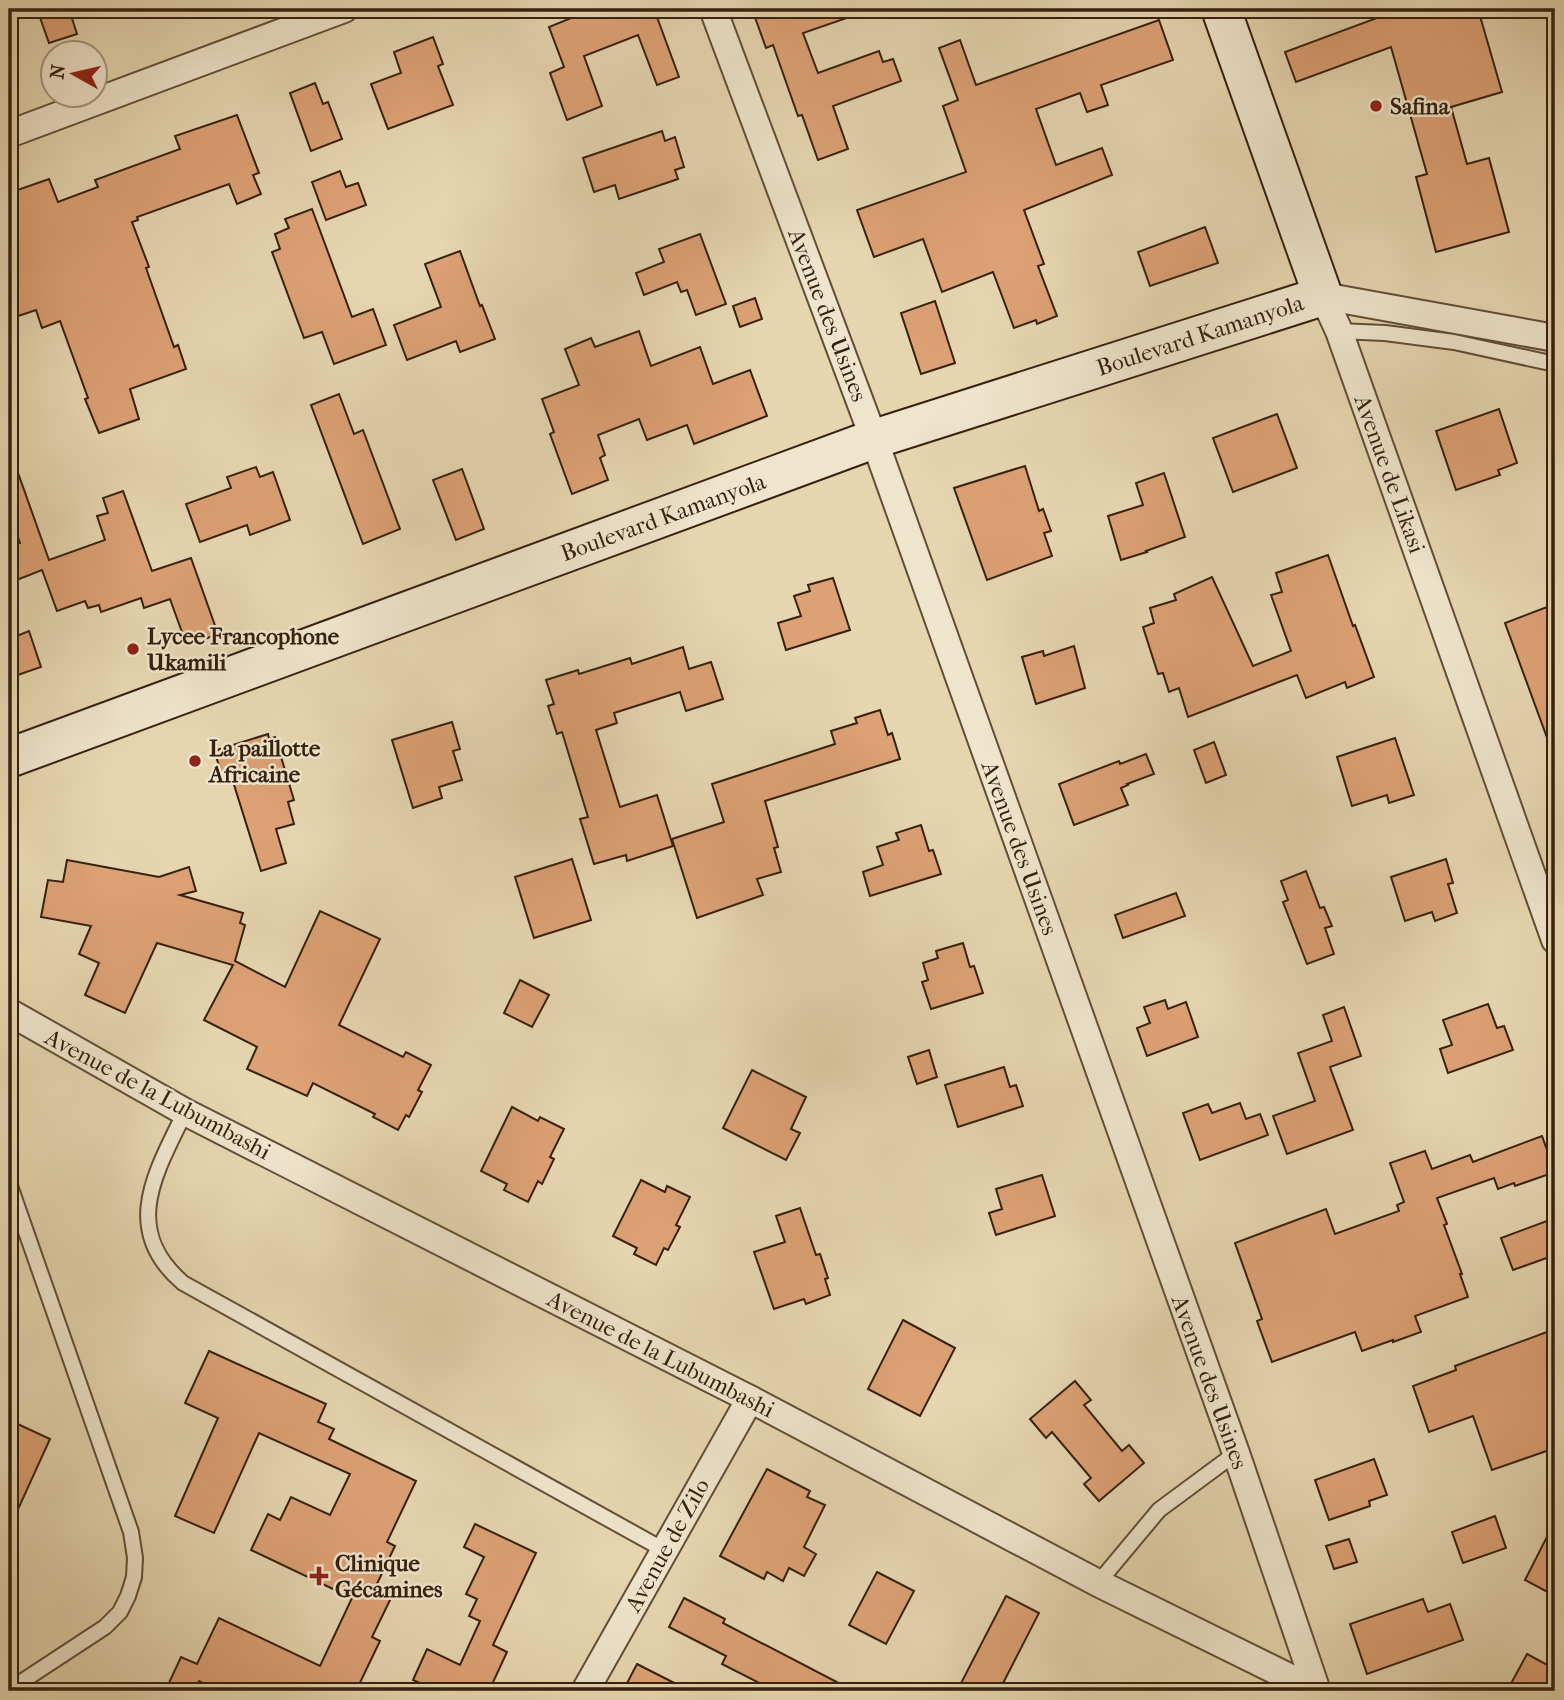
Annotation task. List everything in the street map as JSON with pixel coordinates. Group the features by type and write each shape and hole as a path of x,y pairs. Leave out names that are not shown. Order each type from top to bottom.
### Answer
{"main road":[{"name":"Avenue de Likasi","path":"1221,9 1323,296"},
{"name":"Boulevard Kamanyola","path":"9,758 874,439 1323,296"}],"street":[{"path":"9,134 344,9"},
{"name":"Avenue des Usines","path":"713,9 874,439 1236,1453 1317,1691"},
{"path":"1323,296 1555,338"},
{"name":"Avenue de Likasi","path":"1323,296 1339,331 1555,940"},
{"name":"Avenue de la Lubumbashi","path":"9,1012 185,1112 750,1399 1098,1583 1317,1691"},
{"name":"Avenue de Zilo","path":"585,1691 750,1399"}],"lane":[{"path":"1339,331 1385,333 1454,342 1555,364"},
{"path":"185,1112 156,1174 148,1217 150,1237 160,1259 183,1283 664,1550"},
{"path":"9,1183 131,1532 135,1558 134,1577 120,1612 105,1627 9,1690"},
{"path":"1098,1583 1159,1510 1236,1453"}],"building":[{"path":"37,9 69,9 77,34 65,38 47,38"},
{"path":"593,9 654,9 679,77 657,85 638,35 584,56 602,106 567,120 550,73 564,67 549,27"},
{"path":"752,9 864,9 864,12 803,33 818,73 879,51 883,62 893,59 901,81 833,106 848,149 818,160 802,115 798,116 773,45 766,48"},
{"path":"1401,9 1478,9 1502,92 1451,107 1467,164 1489,158 1509,232 1436,252 1416,177 1427,174 1391,47 1296,82 1285,52"},
{"path":"1159,20 1173,60 1101,85 1108,105 1087,112 1080,93 1036,109 1056,165 1102,148 1112,175 1024,210 1044,264 1038,266 1057,316 1037,324 1036,320 1014,328 993,272 942,292 923,239 874,257 857,210 966,172 943,106 958,100 939,48 960,40 976,85"},
{"path":"433,37 443,64 438,66 453,105 388,129 371,84 401,73 394,52"},
{"path":"315,83 323,104 328,102 342,139 311,151 290,93"},
{"path":"237,115 259,173 253,175 261,194 237,204 229,184 137,217 138,220 132,222 174,347 178,345 186,369 130,389 139,419 99,433 60,321 42,328 36,310 9,319 9,193 49,179 58,202 98,187 95,180 180,149 175,136"},
{"path":"662,131 665,141 675,137 684,167 675,170 678,179 619,199 615,185 594,192 583,158"},
{"path":"340,171 346,187 358,183 366,205 326,220 312,182"},
{"path":"312,209 352,317 373,309 386,345 334,364 322,332 304,338 272,252 280,249 275,234 289,228 285,219"},
{"path":"1205,227 1218,263 1150,286 1138,252"},
{"path":"700,234 726,304 696,315 687,290 681,292 677,282 644,295 636,273 664,262 659,249"},
{"path":"460,251 495,339 460,352 456,341 407,360 394,325 441,307 425,264"},
{"path":"755,298 762,319 740,327 733,306"},
{"path":"935,301 955,363 921,374 901,313"},
{"path":"639,331 651,366 700,347 713,384 750,370 767,416 694,444 687,425 647,440 639,419 598,435 605,455 600,458 608,480 572,494 550,434 554,432 542,399 579,385 565,349 591,338 595,347"},
{"path":"339,394 354,434 363,430 400,529 363,544 311,405"},
{"path":"1499,409 1517,463 1498,470 1500,475 1456,490 1436,431"},
{"path":"1277,414 1297,468 1233,492 1213,438"},
{"path":"12,456 49,560 105,540 97,516 108,513 103,498 123,491 152,571 191,558 218,634 187,646 170,599 144,608 141,598 101,612 99,605 88,608 85,601 57,611 42,570 9,583 9,545 20,543 9,511 9,457"},
{"path":"1025,466 1039,511 1043,509 1051,531 1044,533 1052,556 987,580 954,488"},
{"path":"256,467 260,477 273,472 290,520 250,535 247,525 200,542 186,504 231,488 227,477"},
{"path":"462,469 484,529 456,540 433,480"},
{"path":"1164,473 1185,537 1121,560 1108,516 1143,505 1136,483"},
{"path":"1328,555 1374,677 1347,688 1345,682 1306,698 1297,675 1188,717 1179,688 1169,692 1163,673 1158,674 1143,627 1154,623 1150,608 1176,600 1174,594 1212,577 1253,666 1291,651 1271,595 1282,592 1276,573"},
{"path":"833,578 850,630 786,650 778,623 801,616 794,596 810,591 808,585"},
{"path":"1555,604 1555,754 1553,754 1505,623"},
{"path":"29,631 41,667 9,678 9,639"},
{"path":"1074,646 1085,688 1036,704 1022,657 1043,651 1044,656"},
{"path":"683,647 689,669 711,662 723,699 686,711 680,692 614,713 617,723 596,730 620,807 657,795 673,846 627,861 626,855 594,864 580,819 588,817 562,732 557,734 548,706 554,704 546,680 578,670 579,674 630,658 632,664"},
{"path":"880,710 888,735 892,733 900,759 765,801 778,847 774,848 781,872 757,879 763,895 697,918 672,839 724,822 712,784 835,744 831,731 857,723 855,718"},
{"path":"452,722 460,749 453,751 462,780 439,787 442,798 413,808 392,740"},
{"path":"268,734 269,739 275,737 294,800 288,802 294,824 276,829 286,863 261,871 230,772 222,774 214,751"},
{"path":"1395,738 1414,795 1389,803 1387,795 1352,806 1337,757"},
{"path":"1214,742 1226,775 1206,783 1194,750"},
{"path":"1146,754 1154,774 1121,788 1128,805 1074,825 1059,784 1119,761 1120,764"},
{"path":"921,825 929,851 933,850 941,874 870,896 863,872 883,865 877,847 899,840 896,833"},
{"path":"572,859 591,920 534,938 515,877"},
{"path":"1446,859 1453,883 1448,884 1457,913 1435,921 1432,912 1405,921 1391,877"},
{"path":"67,860 159,877 189,867 196,891 180,895 243,913 240,923 245,925 235,961 285,987 320,911 380,939 339,1025 403,1057 406,1052 431,1065 418,1090 422,1092 409,1117 406,1115 398,1130 373,1117 375,1114 313,1083 307,1096 247,1069 257,1047 204,1020 233,965 157,943 125,1013 85,995 99,963 79,954 91,926 41,917 48,880 63,882"},
{"path":"1306,871 1320,908 1324,907 1332,926 1325,928 1334,954 1307,964 1283,902 1288,900 1281,881"},
{"path":"1176,893 1185,916 1123,938 1115,915"},
{"path":"963,943 970,967 974,966 983,993 931,1009 922,982 928,980 923,963 938,958 936,951"},
{"path":"520,980 549,995 532,1027 504,1013"},
{"path":"1165,1000 1168,1009 1186,1002 1198,1037 1147,1056 1137,1028 1150,1023 1144,1007"},
{"path":"1488,1004 1497,1028 1504,1026 1513,1050 1448,1073 1440,1049 1452,1045 1443,1020"},
{"path":"1344,1007 1361,1056 1330,1067 1353,1130 1287,1154 1273,1116 1315,1101 1298,1053 1332,1041 1323,1015"},
{"path":"929,1050 937,1077 917,1084 908,1057"},
{"path":"1004,1067 1010,1087 1016,1085 1023,1106 958,1127 945,1085"},
{"path":"752,1070 806,1097 791,1129 800,1133 786,1160 723,1128"},
{"path":"1240,1103 1246,1119 1260,1114 1268,1135 1200,1160 1183,1113 1208,1104 1212,1113"},
{"path":"512,1107 538,1121 540,1117 564,1129 550,1157 554,1159 542,1184 538,1181 528,1202 504,1190 507,1184 481,1171"},
{"path":"1542,1136 1555,1172 1498,1189 1494,1178 1437,1198 1468,1297 1415,1316 1421,1332 1393,1342 1362,1351 1355,1332 1272,1362 1257,1321 1262,1319 1235,1243 1326,1209 1335,1234 1399,1211 1397,1205 1404,1202 1390,1163 1425,1151 1432,1169 1470,1155 1473,1162"},
{"path":"1042,1175 1055,1216 996,1235 989,1213 1002,1209 996,1189"},
{"path":"641,1180 665,1192 667,1186 690,1197 676,1225 680,1227 668,1250 664,1248 656,1265 634,1254 637,1248 613,1236"},
{"path":"800,1208 816,1255 820,1254 830,1295 806,1304 804,1299 774,1309 754,1252 785,1242 776,1216"},
{"path":"1555,1218 1555,1255 1513,1270 1501,1238"},
{"path":"903,1320 955,1348 920,1416 868,1389"},
{"path":"1555,1329 1555,1448 1492,1470 1473,1416 1429,1432 1413,1386 1456,1370 1455,1366"},
{"path":"209,1351 326,1404 318,1422 334,1429 329,1439 416,1481 387,1542 395,1546 375,1588 392,1596 372,1637 380,1641 356,1691 220,1691 199,1681 194,1691 182,1691 168,1685 181,1657 197,1664 219,1618 320,1666 352,1598 251,1550 268,1514 280,1520 291,1497 330,1515 350,1474 259,1433 214,1533 175,1516 218,1418 185,1403"},
{"path":"1075,1381 1091,1400 1084,1405 1122,1451 1129,1445 1144,1463 1099,1501 1084,1484 1091,1478 1052,1432 1046,1438 1030,1419"},
{"path":"9,1420 50,1439 9,1529"},
{"path":"1374,1459 1387,1495 1369,1501 1370,1506 1329,1520 1315,1480"},
{"path":"767,1469 810,1491 807,1497 825,1505 804,1547 816,1554 804,1576 789,1568 783,1581 767,1572 764,1579 720,1556"},
{"path":"1495,1516 1506,1548 1463,1563 1452,1532"},
{"path":"1555,1521 1555,1596 1525,1580"},
{"path":"475,1524 536,1553 493,1645 507,1652 489,1691 437,1691 413,1680 427,1649 460,1665 480,1621 469,1616 477,1599 466,1594 484,1557 464,1547"},
{"path":"1349,1539 1357,1562 1334,1569 1326,1546"},
{"path":"877,1572 914,1591 886,1644 849,1625"},
{"path":"1006,1596 1039,1613 999,1691 957,1691"},
{"path":"684,1598 725,1619 723,1623 854,1691 775,1691 722,1664 726,1656 669,1627"},
{"path":"1423,1599 1428,1612 1450,1604 1463,1640 1367,1674 1350,1624"},
{"path":"1527,1654 1555,1669 1555,1691 1507,1691"},
{"path":"637,1664 690,1691 639,1691 626,1685"}],"place":[{"name":"Safina","path":"1376,106"},
{"name":"Lycee Francophone Ukamili","path":"133,649"},
{"name":"La paillotte Africaine","path":"195,761"},
{"name":"Clinique Gécamines","path":"319,1576"}]}
